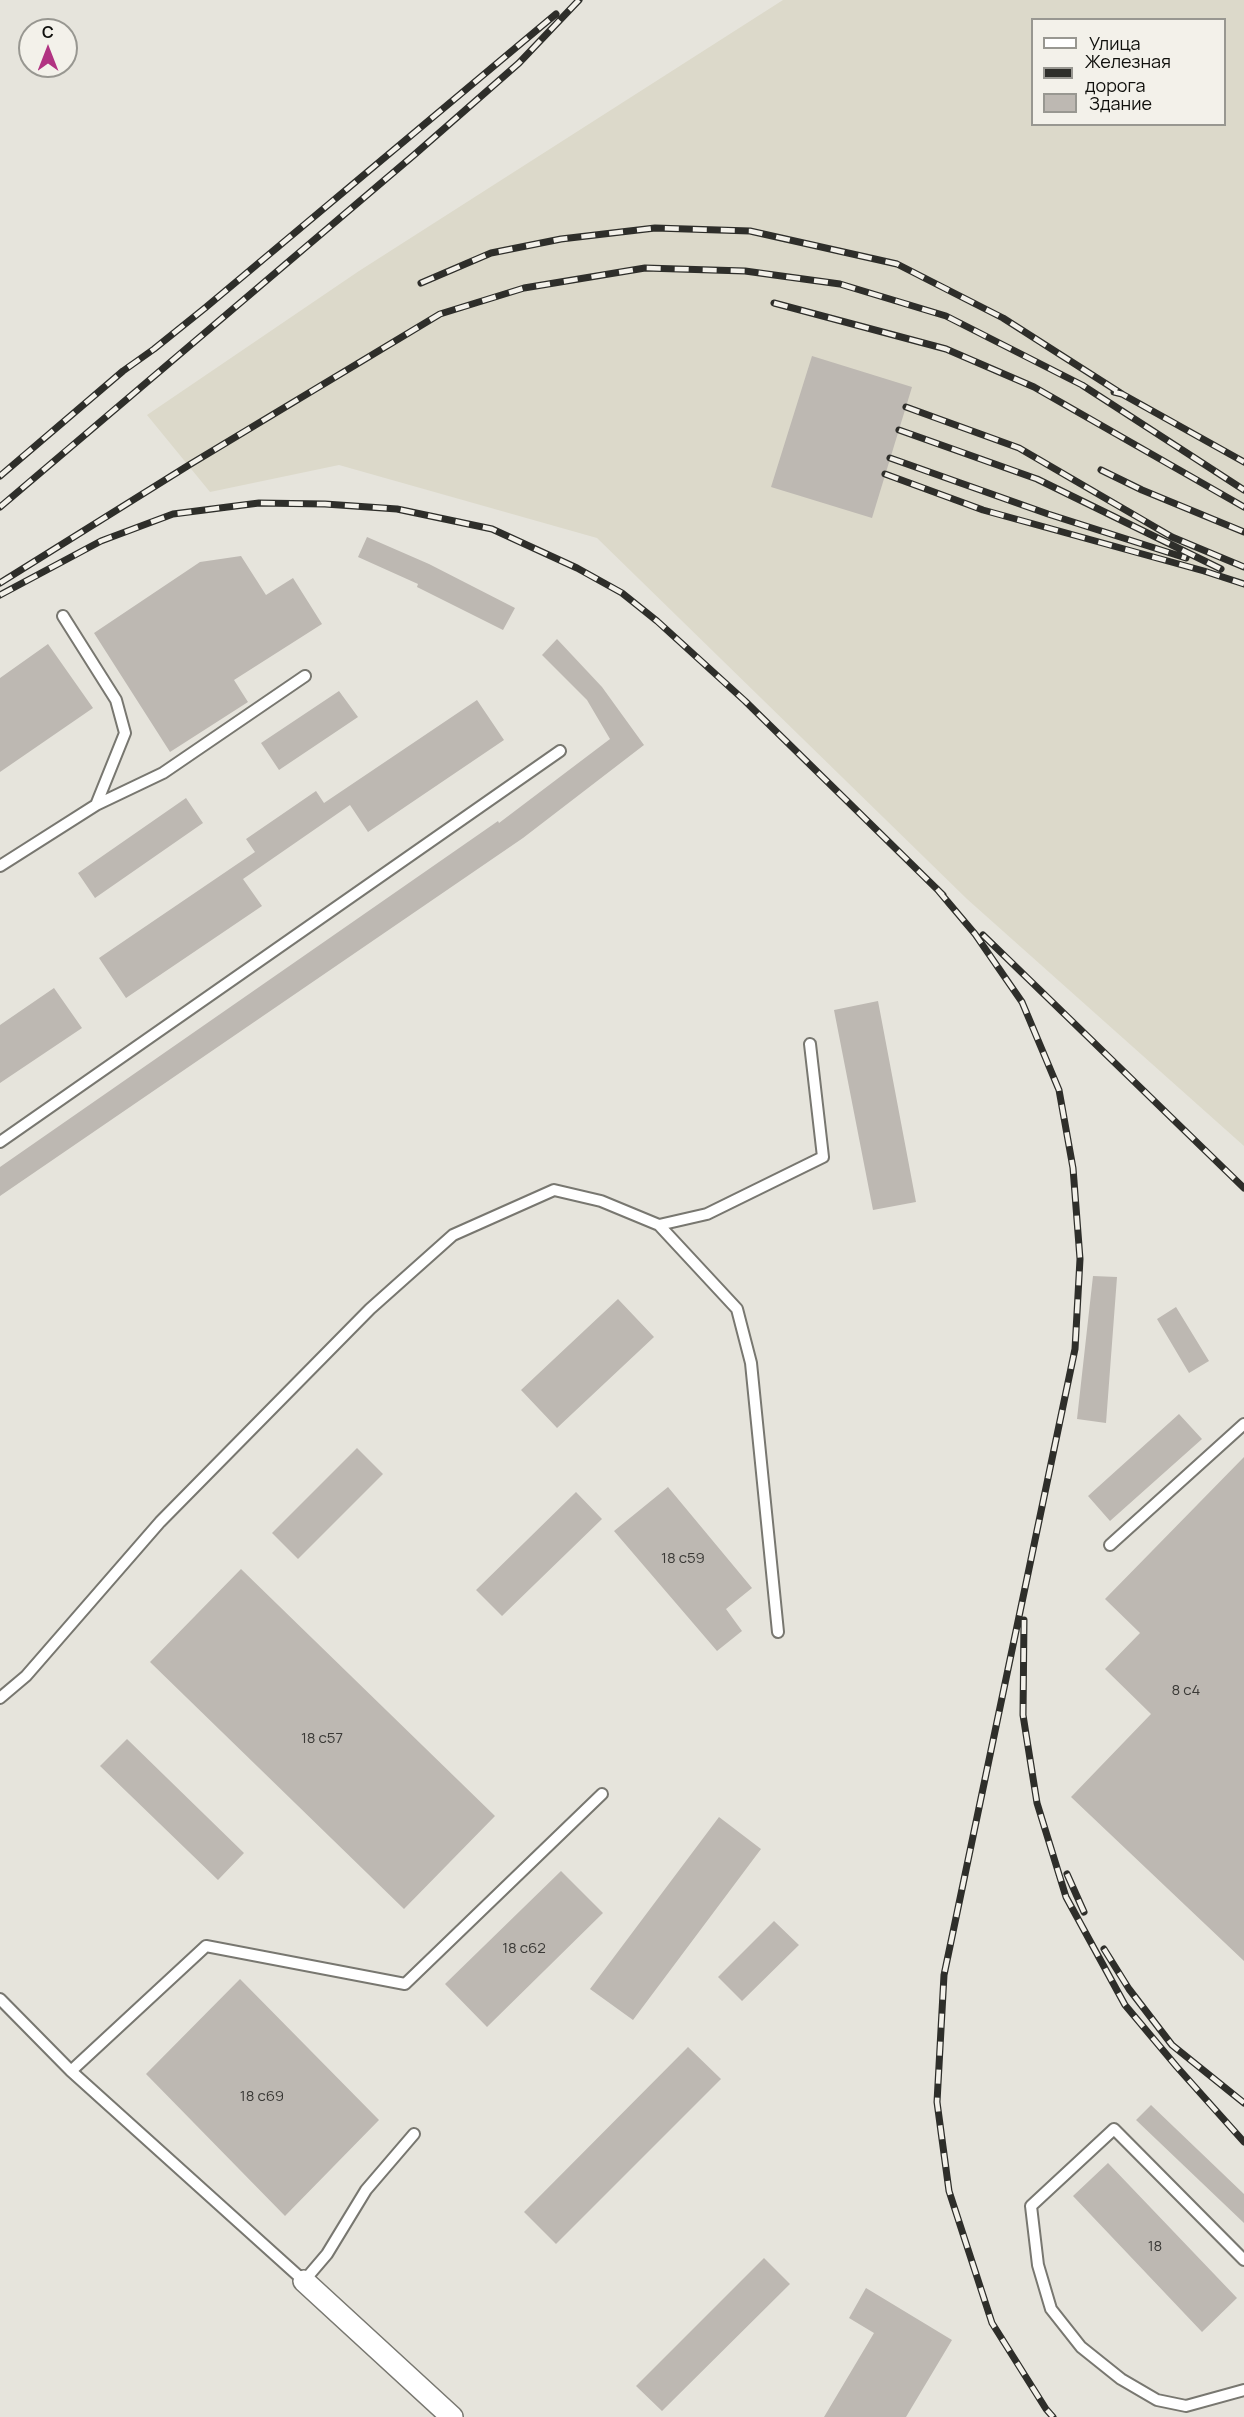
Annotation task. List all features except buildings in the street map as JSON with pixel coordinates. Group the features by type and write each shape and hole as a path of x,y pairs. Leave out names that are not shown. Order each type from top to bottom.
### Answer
{"street":[{"path":"304,2281 452,2417"}],"lane":[{"path":"63,616 116,700 125,733 96,805"},
{"path":"0,866 96,805 163,773 305,676"},
{"path":"0,1142 560,752"},
{"path":"659,1225 707,1214 823,1157 810,1044"},
{"path":"0,1698 26,1676 160,1522 370,1309 453,1235 554,1190 601,1201 659,1225 737,1309 751,1363 778,1632"},
{"path":"1110,1545 1244,1424"},
{"path":"71,2071 207,1946 405,1984 602,1794"},
{"path":"0,1999 71,2071 304,2281 327,2254 366,2190 414,2134"},
{"path":"1244,2260 1114,2129 1031,2206 1038,2265 1051,2309 1081,2347 1121,2379 1157,2400 1186,2406 1244,2390"}],"shaded area":[{"path":"783,0 1244,0 1244,1146 967,899 597,538 339,465 210,492 147,415 359,271"}],"railway":[{"path":"0,507 414,155 519,63 579,0"},
{"path":"0,476 123,371 205,308 556,14"},
{"path":"421,283 491,253 561,239 655,228 750,231 897,264 1003,318 1122,394"},
{"path":"0,583 189,465 440,314 524,288 645,268 745,271 840,284 946,316 1082,385 1244,490"},
{"path":"774,303 946,349 1034,387 1244,507"},
{"path":"1114,392 1122,394 1244,462"},
{"path":"906,407 1019,448 1172,537 1244,567"},
{"path":"899,430 1037,479 1221,569"},
{"path":"890,458 1048,514 1186,558"},
{"path":"1101,470 1142,490 1244,532"},
{"path":"885,474 983,510 1244,584"},
{"path":"0,595 101,541 173,514 259,503 325,504 397,509 492,529 577,568 622,593 657,621 745,701 943,895"},
{"path":"937,889 975,934 1022,1002 1059,1090 1073,1168 1080,1259 1075,1349 944,1975 937,2102 949,2191 992,2323 1053,2417"},
{"path":"983,935 1244,1188"},
{"path":"1024,1620 1023,1715 1037,1803 1066,1897 1125,2005 1244,2142"},
{"path":"1067,1874 1084,1912"},
{"path":"1104,1949 1129,1989 1172,2045 1244,2103"}]}
